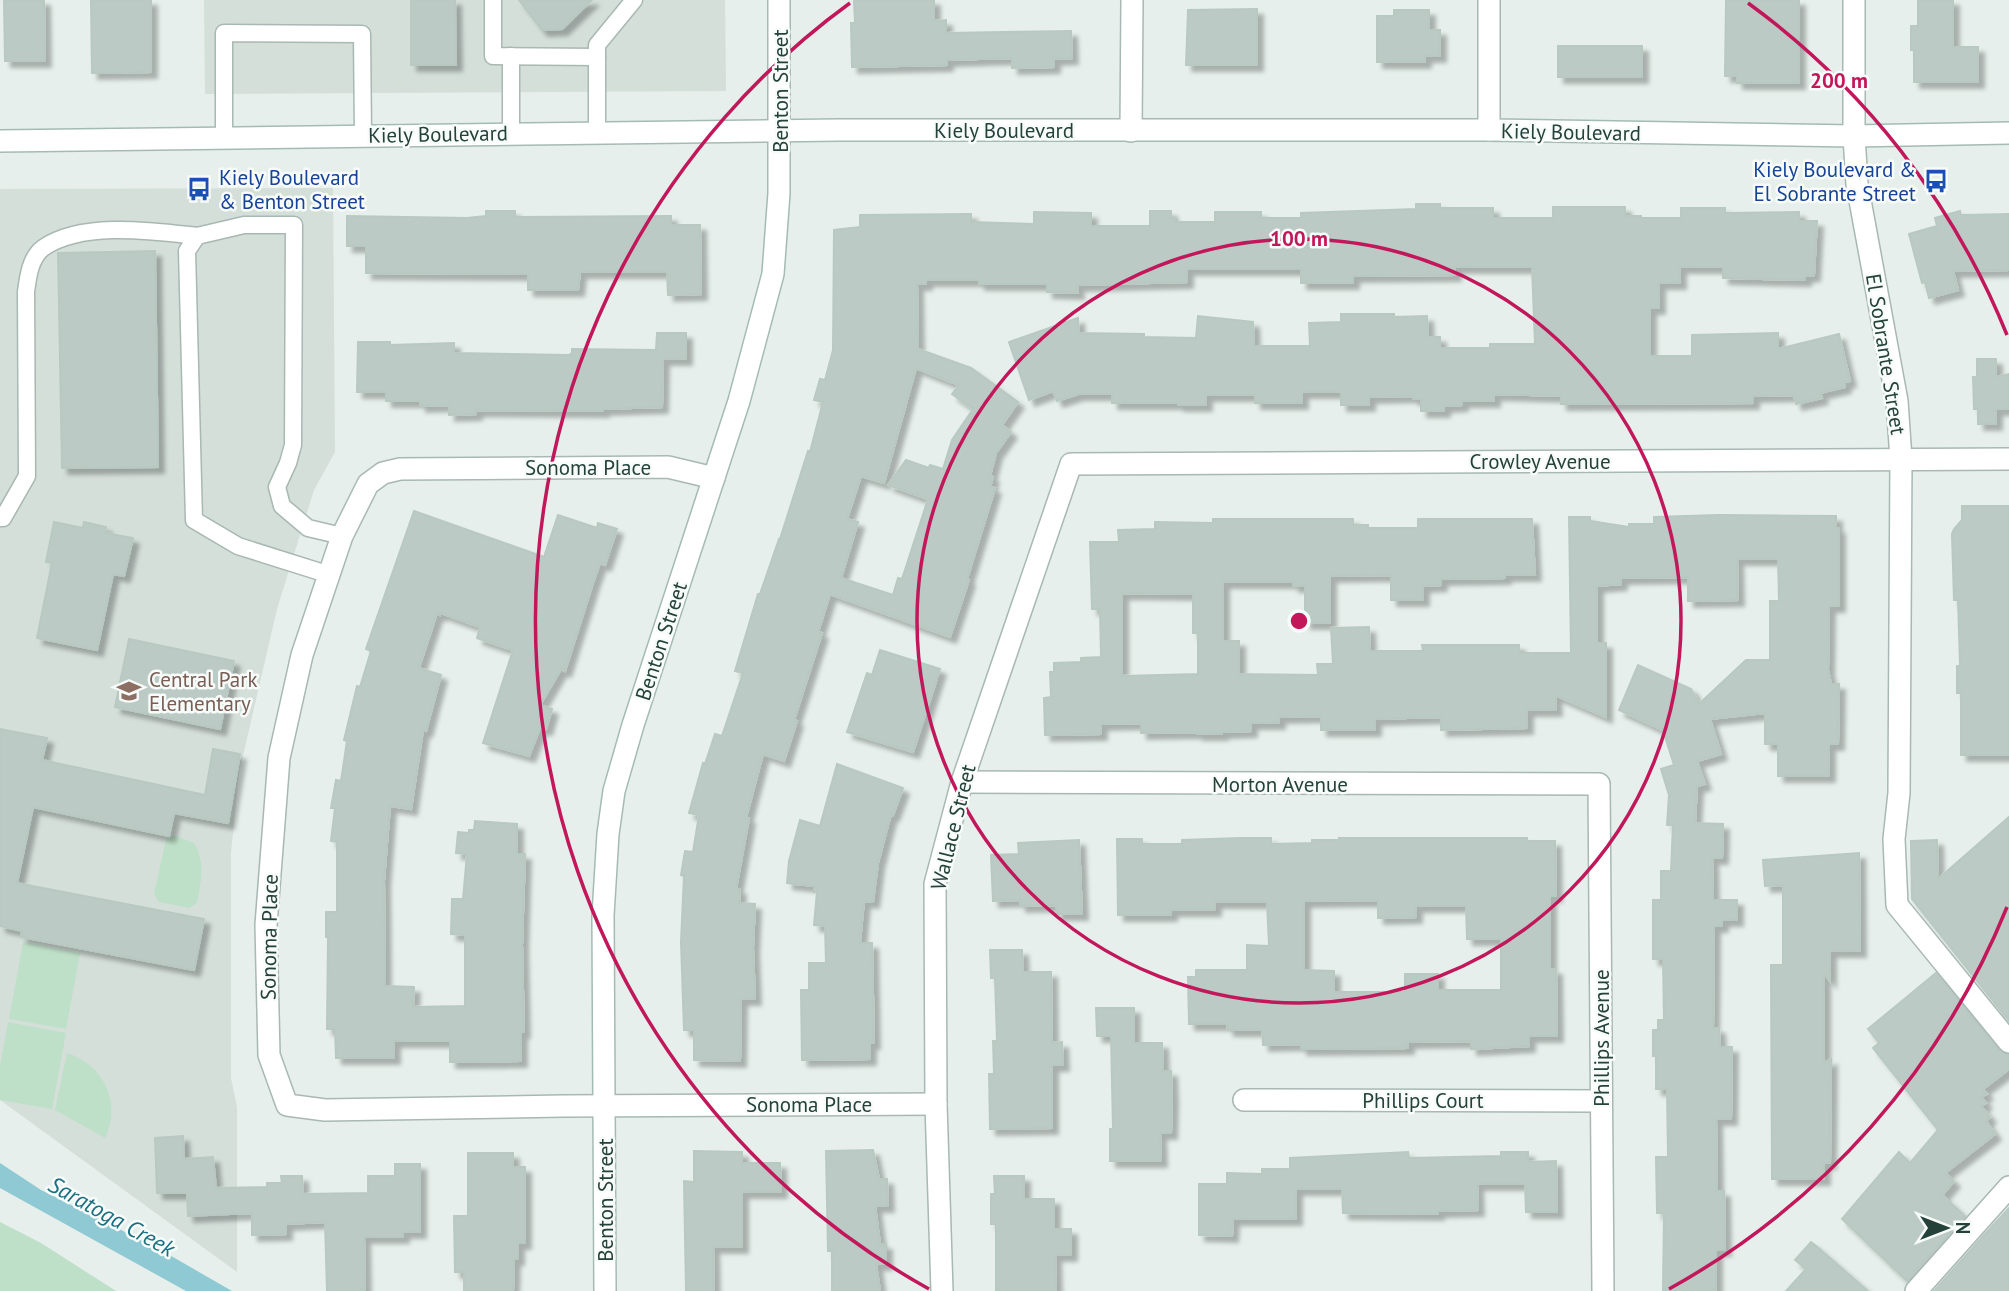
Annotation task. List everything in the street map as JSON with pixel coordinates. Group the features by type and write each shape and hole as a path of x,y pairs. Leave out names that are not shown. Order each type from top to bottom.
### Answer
{"street":[{"name":"Benton Street","path":"606,1291 604,881 614,790 754,350 773,274 777,238 780,131 779,0"},
{"path":"1131,131 1132,0"},
{"path":"1489,0 1489,130"},
{"name":"El Sobrante Street","path":"1854,0 1854,136 1858,191 1897,401 1901,458 1899,793 1894,839 1897,905 2009,1042"},
{"name":"Kiely Boulevard","path":"0,141 780,131 1489,130 1854,136 2009,133"},
{"name":"Crowley Avenue","path":"1071,464 2009,459"},
{"name":"Wallace Street","path":"942,1291 936,1104 935,884 962,782 1071,464"},
{"name":"Sonoma Place","path":"714,478 668,467 400,469 383,473 368,484 342,536 302,655 279,758 266,925 269,1055 287,1105 325,1110 936,1104"},
{"name":"Morton Avenue","path":"962,782 1599,784"},
{"name":"Phillips Avenue","path":"1599,784 1603,1291"},
{"name":"Phillips Court","path":"1244,1100 1601,1101"},
{"path":"1916,1291 2009,1187"}],"lane":[{"path":"493,0 493,56 597,57"},
{"path":"597,133 597,45 634,0"},
{"path":"225,139 224,33 362,34 363,135"},
{"path":"511,56 511,133"},
{"path":"0,517 3,518 27,477 26,292 29,268 41,249 66,237 89,232 152,230 197,236 244,225 294,225 293,445 278,487 282,506 308,528 342,536"},
{"path":"197,236 187,251 194,520 238,546 330,575"}],"shaded area":[{"path":"204,0 725,0 726,91 205,94"},
{"name":"Central Park Elementary","path":"333,188 335,452 314,490 277,609 239,773 231,853 231,1078 237,1107 237,1272 0,1100 0,189"}],"green space":[{"path":"174,835 194,843 200,858 202,872 197,903 189,908 159,902 154,894 166,839"},
{"path":"23,942 80,953 66,1029 9,1019"},
{"path":"8,1022 66,1033 52,1109 0,1100 0,1066"},
{"path":"67,1053 91,1066 106,1087 111,1112 105,1138 55,1110"},
{"path":"0,1222 41,1243 116,1291 0,1291"}],"water":[{"path":"0,1163 41,1190 159,1249 232,1291 186,1291 0,1188"}],"building":[{"path":"4,0 44,0 45,61 5,61"},
{"path":"91,0 151,0 151,72 92,73"},
{"path":"411,0 455,0 456,65 411,65"},
{"path":"519,0 592,0 562,29 542,30"},
{"path":"854,0 934,0 934,21 946,20 946,33 1071,31 1072,58 1054,59 1054,67 1012,68 1012,58 947,60 947,65 852,67 851,23 855,23"},
{"path":"1726,0 1799,0 1799,83 1737,83 1737,76 1725,76"},
{"path":"1918,0 1953,0 1953,47 1978,47 1978,82 1914,82 1911,26 1918,26"},
{"path":"1257,9 1257,65 1186,65 1188,10"},
{"path":"1394,10 1429,10 1429,30 1440,30 1440,56 1425,56 1425,62 1377,62 1377,16 1394,16"},
{"path":"1558,46 1642,46 1642,77 1558,77"},
{"path":"1416,204 1440,204 1440,208 1493,208 1493,218 1553,218 1553,207 1625,207 1625,216 1641,218 1681,218 1681,208 1725,208 1725,213 1799,212 1799,221 1817,221 1814,275 1805,276 1805,280 1723,278 1723,267 1680,267 1680,283 1659,283 1659,308 1650,308 1650,356 1692,356 1692,335 1778,333 1778,349 1839,334 1850,381 1845,382 1845,387 1820,393 1822,398 1796,404 1794,395 1753,396 1753,403 1561,404 1561,396 1494,394 1494,401 1462,401 1462,405 1444,406 1444,411 1421,411 1421,399 1413,399 1413,396 1369,397 1369,405 1341,405 1341,392 1302,392 1302,403 1255,403 1255,395 1206,395 1206,405 1112,403 1112,394 1078,394 1057,401 1053,391 1029,400 1009,342 1078,318 1079,333 1144,334 1144,337 1196,338 1198,316 1253,322 1254,346 1310,346 1309,323 1341,322 1341,314 1394,314 1394,317 1427,316 1428,337 1440,337 1440,348 1490,348 1490,344 1535,344 1532,267 1455,267 1455,275 1353,276 1353,283 1301,283 1301,269 1187,269 1187,282 1077,285 1078,293 1047,292 1047,284 979,284 979,280 926,280 926,284 917,284 918,349 971,368 1018,402 1002,425 1011,432 996,453 990,476 993,477 990,487 995,488 967,579 969,580 950,637 830,594 818,632 822,633 784,761 763,754 746,818 749,818 736,889 740,889 739,903 755,904 755,999 741,999 740,1061 694,1060 694,1030 684,1030 681,942 684,876 681,875 685,851 693,852 699,815 689,813 703,763 705,764 715,734 722,736 743,673 735,671 758,594 780,539 808,451 810,452 823,402 814,400 820,379 825,380 833,350 834,230 860,227 860,215 971,214 971,222 1034,224 1034,212 1091,213 1091,226 1150,226 1150,211 1171,211 1171,218 1175,218 1175,222 1215,222 1215,212 1261,212 1261,218 1301,218 1301,213 1416,209","holes":["916,368 959,385 952,394 973,409 952,440 943,469 930,465 929,468 906,460 888,485 928,499 902,579 898,578 893,595 841,578 858,522 847,519 861,476 884,483"]},
{"path":"486,211 515,211 515,216 518,217 671,216 671,225 700,225 701,294 668,295 667,272 580,272 578,290 528,290 528,274 366,273 366,246 347,246 347,216 467,218 486,216"},
{"path":"1960,211 1961,215 2009,214 2009,270 1953,271 1958,290 1929,298 1925,282 1922,283 1909,234 1937,226 1935,218"},
{"path":"155,251 158,467 62,468 58,253"},
{"path":"657,333 686,333 686,359 663,359 662,407 603,411 476,410 476,414 449,415 449,405 420,406 420,401 386,401 386,392 357,392 358,342 390,342 390,345 454,343 454,353 569,355 572,349 656,350"},
{"path":"1977,359 1996,359 1996,377 2009,374 2009,409 1996,409 1996,424 1978,424 1978,409 1974,409 1973,377 1977,377"},
{"path":"1962,506 2009,506 2009,755 1961,755 1961,693 1957,693 1957,666 1960,666 1958,600 1954,600 1952,534 1962,520"},
{"path":"414,511 544,557 558,515 597,528 598,523 617,529 605,565 600,563 565,671 561,669 540,705 552,709 546,729 540,728 529,756 483,743 513,650 477,638 480,627 437,613 419,668 441,675 426,731 423,730 411,809 390,806 384,881 385,986 414,987 413,1007 465,1006 465,935 451,934 452,899 463,899 467,854 456,853 458,832 469,833 469,830 474,830 475,821 517,824 517,854 525,854 522,945 524,1032 521,1032 521,1061 450,1062 450,1041 394,1041 394,1058 336,1058 335,1029 327,1029 326,912 337,912 337,842 331,841 335,808 331,808 336,780 341,781 347,741 344,740 357,686 360,687 371,651 366,649"},
{"path":"1836,516 1836,528 1839,528 1839,606 1829,606 1828,670 1831,684 1839,684 1838,744 1829,744 1829,776 1778,776 1778,744 1765,744 1765,713 1710,719 1721,754 1697,761 1705,784 1697,786 1695,823 1723,824 1722,858 1712,858 1713,900 1737,900 1737,920 1722,920 1722,926 1714,926 1713,1028 1719,1028 1720,1047 1732,1047 1731,1119 1716,1119 1717,1191 1724,1191 1725,1250 1716,1250 1716,1290 1663,1291 1664,1213 1657,1213 1656,1157 1668,1157 1667,1089 1656,1089 1656,1056 1653,1056 1653,1030 1658,1030 1658,1020 1664,1020 1663,959 1653,959 1653,900 1661,900 1661,871 1671,871 1673,825 1667,825 1669,795 1661,769 1674,765 1663,730 1619,710 1638,665 1691,689 1699,704 1746,660 1770,660 1770,601 1779,601 1778,559 1737,559 1738,600 1688,601 1688,577 1621,578 1621,584 1597,586 1597,643 1606,643 1606,717 1555,695 1556,710 1527,710 1527,728 1441,730 1441,717 1375,719 1375,730 1321,730 1321,716 1279,717 1279,723 1251,723 1251,731 1222,734 1141,733 1141,723 1101,724 1101,734 1045,735 1044,698 1051,697 1050,672 1054,672 1054,663 1081,662 1081,658 1101,657 1100,609 1092,609 1090,542 1119,542 1118,530 1155,529 1155,522 1213,523 1213,519 1353,519 1353,525 1368,525 1368,528 1418,528 1418,519 1532,519 1535,575 1441,579 1441,585 1423,586 1423,600 1391,600 1391,575 1330,576 1330,623 1305,623 1305,586 1293,586 1293,582 1223,582 1223,641 1239,641 1239,674 1318,675 1317,664 1333,664 1331,628 1369,627 1370,651 1423,651 1422,645 1519,645 1519,653 1571,653 1569,517 1590,517 1590,521 1629,527 1629,524 1654,524 1654,517","holes":["1122,593 1193,594 1193,633 1198,633 1198,674 1122,676"]},
{"path":"54,522 83,528 84,522 106,527 105,533 133,538 124,576 113,574 97,650 37,638 52,563 46,562"},
{"path":"129,639 234,661 220,729 115,707"},
{"path":"880,650 940,669 913,752 847,732 867,673 872,675"},
{"path":"0,729 47,738 42,760 205,795 213,749 240,754 228,823 174,813 169,836 33,807 17,883 204,919 194,970 21,937 22,931 0,926"},
{"path":"837,764 903,788 893,815 891,814 878,863 873,902 864,901 860,943 872,943 874,1043 870,1043 870,1059 802,1060 801,990 809,990 809,963 826,963 825,926 814,925 817,892 814,892 814,886 787,883 789,861 800,820 820,826"},
{"path":"2009,817 2009,1021 1912,899 1911,841 1937,840 1938,879"},
{"path":"1271,838 1271,844 1312,843 1312,840 1339,838 1527,838 1527,841 1555,841 1556,896 1550,896 1550,969 1556,969 1557,1036 1529,1036 1529,1046 1494,1048 1471,1049 1471,1041 1408,1042 1408,1048 1301,1049 1301,1044 1263,1045 1262,1030 1228,1030 1227,1024 1189,1024 1188,977 1196,977 1196,970 1247,970 1247,945 1269,946 1267,902 1215,902 1215,910 1171,910 1171,915 1118,915 1117,839 1142,839 1142,844 1182,844 1182,840","holes":["1378,900 1378,918 1416,917 1416,906 1466,906 1467,939 1501,939 1501,990 1438,990 1438,974 1405,974 1405,992 1334,992 1334,971 1304,970 1304,901"]},
{"path":"1079,840 1082,914 1056,914 1056,905 1020,906 1020,900 993,901 991,855 1019,854 1018,843"},
{"path":"1859,853 1860,951 1830,951 1830,981 1824,973 1824,1063 1831,1059 1830,1163 1824,1163 1824,1179 1772,1179 1771,965 1783,965 1783,885 1765,886 1763,860"},
{"path":"990,950 1022,950 1023,972 1051,972 1052,1043 1062,1042 1063,1065 1052,1065 1052,1128 990,1129 989,1074 994,1074 993,1041 997,1041 995,978 991,978"},
{"path":"1936,973 1999,1050 2009,1055 2009,1069 1983,1089 1987,1094 1981,1097 1986,1103 1981,1106 1990,1117 1986,1121 1995,1134 1945,1173 1954,1181 1942,1195 1965,1216 1907,1281 1842,1219 1899,1152 1910,1163 1938,1130 1873,1048 1879,1043 1868,1029"},
{"path":"1096,1008 1134,1008 1134,1043 1162,1043 1163,1071 1171,1071 1172,1098 1171,1133 1160,1133 1161,1161 1110,1161 1110,1129 1113,1129 1111,1036 1097,1036"},
{"path":"183,1136 184,1159 213,1157 216,1188 267,1187 267,1183 282,1183 281,1176 302,1176 303,1194 368,1193 368,1176 395,1176 395,1164 420,1164 420,1232 403,1232 403,1237 364,1237 365,1291 327,1291 325,1222 286,1224 286,1234 252,1235 252,1213 188,1216 187,1193 157,1193 155,1138"},
{"path":"873,1150 879,1179 887,1179 888,1206 875,1206 880,1244 886,1244 886,1264 876,1264 880,1291 832,1291 832,1251 828,1251 826,1151"},
{"path":"694,1151 742,1152 742,1163 780,1163 781,1192 742,1192 742,1247 713,1247 714,1291 686,1291 684,1181 694,1182"},
{"path":"1408,1152 1409,1158 1501,1156 1501,1152 1528,1152 1528,1162 1556,1161 1557,1212 1526,1212 1525,1184 1477,1184 1478,1210 1438,1211 1438,1214 1343,1213 1342,1189 1296,1189 1296,1219 1233,1219 1232,1236 1199,1235 1199,1184 1227,1184 1227,1173 1262,1174 1262,1169 1290,1169 1290,1158"},
{"path":"468,1153 513,1153 513,1167 525,1167 525,1243 518,1243 518,1259 514,1259 513,1291 464,1291 464,1272 455,1272 454,1216 468,1216"},
{"path":"994,1176 1024,1176 1024,1199 1054,1199 1054,1229 1071,1229 1071,1255 1055,1255 1056,1291 996,1291 996,1224 991,1224 991,1194 995,1194"},
{"path":"2009,1208 2009,1291 1934,1291 1985,1234"},
{"path":"1811,1242 1868,1291 1786,1291 1806,1269 1795,1260"}],"place":[{"name":"Kiely Boulevard & El Sobrante Street","path":"1936,181"},
{"name":"Kiely Boulevard & Benton Street","path":"199,189"},
{"name":"Central Park Elementary","path":"129,691"}],"water label":[{"name":"Saratoga Creek","path":"112,1216"}]}
